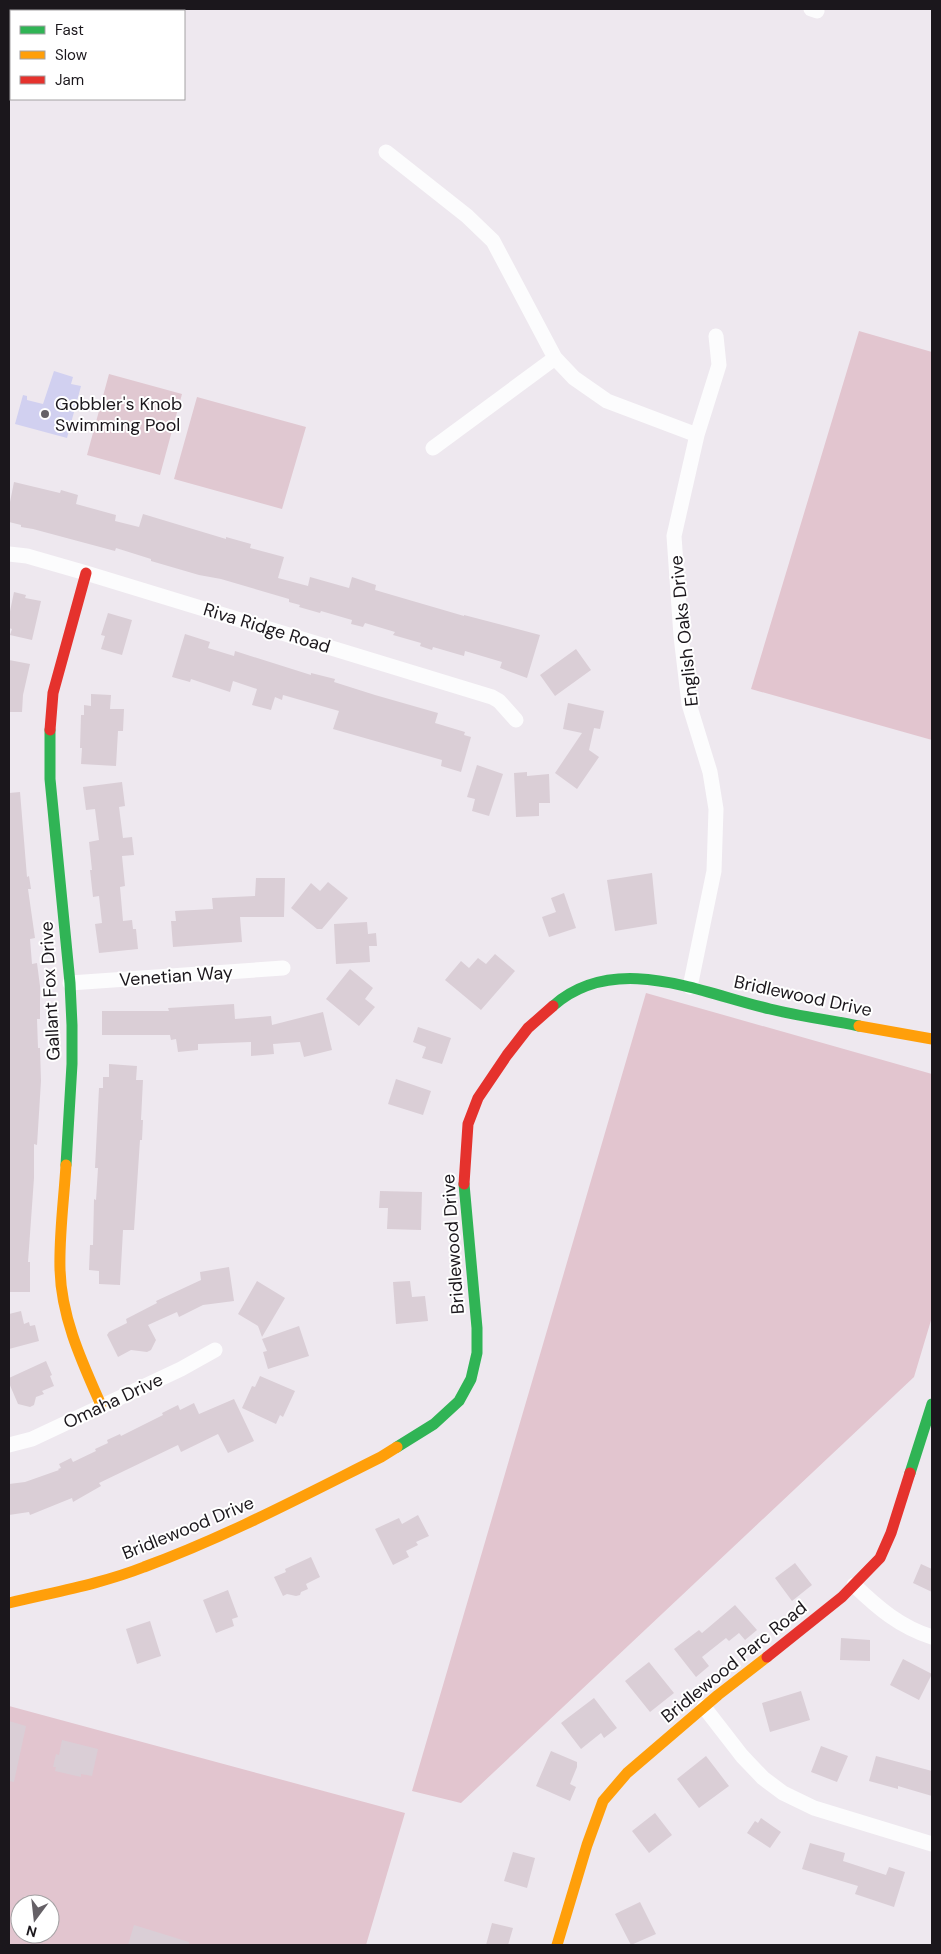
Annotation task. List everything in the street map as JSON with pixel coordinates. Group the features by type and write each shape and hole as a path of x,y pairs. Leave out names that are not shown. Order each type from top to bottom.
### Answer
{"street":[{"path":"386,152 467,216 493,241 555,358 574,378 607,401 697,435"},
{"name":"English Oaks Drive","path":"690,987 714,870 716,809 710,772 689,704 681,636 674,536 697,435 719,365 716,336"},
{"path":"433,448 555,358"},
{"name":"Riva Ridge Road","path":"9,554 27,556 86,573 492,696 499,700 516,720"},
{"name":"Gallant Fox Drive","path":"86,573 56,677 50,715 48,745 70,983 72,1064 60,1268 61,1289 74,1342 101,1405"},
{"name":"Venetian Way","path":"70,983 283,968"},
{"name":"Bridlewood Drive","path":"9,1603 90,1584 143,1568 218,1538 381,1457 420,1434 450,1411 466,1390 475,1367 477,1353 477,1328 464,1176 468,1124 478,1098 486,1084 528,1028 556,1002 584,985 603,980 654,979 770,1009 932,1040"},
{"name":"Omaha Drive","path":"9,1445 32,1439 181,1369 215,1350"},
{"name":"Bridlewood Parc Road","path":"557,1945 602,1801 627,1773 704,1707 854,1586 872,1569 880,1558 891,1533 931,1414"},
{"path":"854,1586 883,1612 898,1622 932,1637"},
{"path":"704,1707 742,1756 763,1778 783,1793 814,1808 932,1844"}],"shaded area":[{"path":"859,331 932,352 932,740 751,689"},
{"path":"109,374 182,394 160,475 87,455"},
{"path":"197,397 306,427 282,509 174,479"},
{"path":"646,993 932,1074 932,1317 914,1377 461,1803 412,1791"},
{"path":"9,1706 405,1813 366,1945 9,1945"}],"water":[{"name":"Gobbler's Knob Swimming Pool","path":"54,371 73,377 71,384 81,386 67,438 15,424 23,395 27,396 27,400 43,404"}],"building":[{"path":"14,482 60,493 61,490 78,495 76,504 116,515 115,521 139,527 143,514 226,539 226,537 251,544 250,548 284,557 278,578 308,586 310,577 349,588 352,577 376,585 375,590 464,616 540,635 527,678 500,668 502,662 465,651 464,656 433,647 432,650 420,646 421,643 393,635 395,632 365,623 363,627 351,624 352,620 299,607 300,605 289,602 289,599 151,561 151,559 116,548 115,551 21,527 21,525 9,522 9,507"},
{"path":"14,592 26,595 25,598 41,601 32,640 10,635 12,629 9,628 9,616"},
{"path":"108,613 132,620 122,655 101,649 105,636 101,635"},
{"path":"185,634 210,642 208,648 234,656 235,651 311,675 311,673 335,679 334,682 438,713 435,723 465,732 464,735 471,737 461,772 441,766 442,760 333,729 339,711 283,695 282,700 275,697 271,710 252,705 257,689 233,681 230,692 191,679 190,682 172,677"},
{"path":"576,649 591,670 555,696 540,675"},
{"path":"9,660 30,664 23,695 22,712 9,712"},
{"path":"91,694 111,695 110,709 124,709 123,731 118,731 116,766 81,764 81,715 84,715 84,705 91,706"},
{"path":"568,703 604,711 600,729 594,728 589,750 599,757 577,789 555,773 582,733 563,729"},
{"path":"477,765 503,774 489,816 472,811 475,799 467,797"},
{"path":"527,772 527,776 549,774 550,803 539,803 539,816 516,817 514,773"},
{"path":"122,782 125,806 119,807 123,838 132,837 134,855 122,856 125,886 120,887 123,921 132,920 133,929 136,929 138,949 99,953 95,924 102,923 99,896 93,897 89,842 99,840 95,809 86,810 83,787"},
{"path":"20,792 27,877 29,876 31,889 28,889 35,938 30,939 32,964 37,963 40,986 40,1019 37,1019 41,1081 37,1145 34,1144 34,1178 28,1262 30,1262 30,1292 9,1292 9,793"},
{"path":"652,873 657,924 615,931 607,880"},
{"path":"256,878 285,878 284,917 240,917 242,942 173,947 171,921 176,921 175,911 213,909 212,898 255,896"},
{"path":"328,882 348,898 322,929 317,929 291,908 311,883 320,891"},
{"path":"564,893 576,928 549,937 542,917 556,912 551,898"},
{"path":"367,922 368,934 376,933 377,946 369,946 370,962 336,964 334,924"},
{"path":"495,954 515,971 481,1010 445,980 461,961 469,968 478,958 486,964"},
{"path":"350,969 373,988 365,999 375,1007 359,1026 326,999"},
{"path":"234,1004 235,1019 271,1016 272,1025 323,1012 332,1050 304,1057 300,1042 273,1044 274,1054 251,1056 251,1042 198,1044 198,1050 178,1052 176,1039 171,1040 170,1035 102,1035 102,1011 169,1011 168,1008"},
{"path":"418,1027 451,1038 442,1064 422,1058 426,1047 413,1042"},
{"path":"109,1064 137,1066 136,1080 143,1080 142,1140 140,1140 134,1230 123,1230 120,1285 99,1284 99,1271 89,1270 90,1245 93,1245 94,1199 96,1200 98,1168 95,1168 99,1088 103,1088 103,1077 109,1077"},
{"path":"396,1079 431,1091 423,1115 388,1104"},
{"path":"380,1191 422,1192 421,1230 387,1229 388,1208 379,1208"},
{"path":"229,1267 234,1301 203,1305 179,1317 177,1312 148,1325 156,1340 151,1350 147,1352 131,1350 118,1357 107,1335 109,1332 127,1323 126,1319 157,1303 156,1301 201,1280 200,1272"},
{"path":"257,1281 285,1298 262,1337 258,1326 238,1314"},
{"path":"410,1281 412,1297 425,1296 428,1321 396,1324 393,1282"},
{"path":"21,1311 24,1324 29,1322 30,1326 35,1325 39,1341 9,1349 9,1314"},
{"path":"299,1326 309,1356 268,1369 263,1352 267,1351 262,1339"},
{"path":"46,1361 54,1386 42,1391 44,1394 36,1397 34,1405 30,1407 18,1404 9,1383 9,1378"},
{"path":"260,1376 295,1391 283,1417 280,1415 276,1424 242,1408 252,1386 255,1387"},
{"path":"234,1399 254,1441 228,1453 218,1434 181,1452 178,1445 99,1483 101,1486 73,1502 72,1498 30,1515 29,1512 9,1515 9,1484 25,1482 59,1470 61,1468 59,1464 71,1458 73,1462 96,1451 95,1449 108,1443 107,1440 120,1434 121,1436 163,1415 162,1413 178,1405 180,1410 194,1403 199,1414"},
{"path":"418,1515 429,1536 416,1542 418,1545 406,1551 409,1557 393,1565 375,1529 399,1518 402,1524"},
{"path":"311,1557 320,1577 306,1584 308,1589 301,1592 300,1595 287,1594 283,1596 274,1577 286,1572 285,1569"},
{"path":"795,1563 812,1585 792,1601 775,1578"},
{"path":"921,1564 932,1569 932,1592 913,1583"},
{"path":"228,1590 238,1617 232,1619 234,1626 216,1633 203,1600"},
{"path":"735,1605 757,1630 745,1640 739,1633 729,1641 726,1638 702,1657 709,1666 696,1677 674,1649 699,1630 702,1633"},
{"path":"150,1621 161,1656 137,1664 126,1629"},
{"path":"841,1638 870,1640 870,1661 840,1660"},
{"path":"903,1659 932,1674 919,1700 890,1685"},
{"path":"649,1662 674,1693 650,1712 625,1681"},
{"path":"801,1691 810,1720 770,1732 762,1703"},
{"path":"594,1698 617,1728 604,1738 601,1733 581,1749 561,1723"},
{"path":"9,1721 26,1726 14,1782 9,1781"},
{"path":"62,1740 98,1749 92,1776 81,1774 81,1777 55,1771 56,1767 53,1767 56,1754 59,1755"},
{"path":"821,1746 848,1756 837,1782 811,1772"},
{"path":"551,1751 577,1762 577,1767 570,1784 576,1787 570,1801 536,1786"},
{"path":"706,1756 729,1786 699,1808 677,1779"},
{"path":"876,1756 932,1771 932,1796 898,1786 898,1789 869,1781"},
{"path":"655,1813 672,1835 649,1853 632,1831"},
{"path":"761,1818 781,1832 770,1848 747,1833 755,1821 758,1823"},
{"path":"810,1843 845,1853 843,1861 886,1875 889,1867 905,1872 894,1907 855,1894 858,1886 802,1869"},
{"path":"513,1852 535,1858 527,1888 504,1881"},
{"path":"640,1902 656,1934 631,1945 615,1914"},
{"path":"492,1923 513,1928 508,1945 486,1945"},
{"path":"134,1925 189,1942 189,1945 128,1945"}],"traffic: fast":[{"path":"50,730 50,779 70,983 72,1025 72,1064 66,1165"},
{"path":"553,1006 577,990 603,981 631,979 659,981 792,1014 859,1026"},
{"path":"397,1447 434,1424 459,1401 471,1379 477,1353 477,1328 464,1184"},
{"path":"910,1473 932,1404"}],"traffic: slow":[{"path":"859,1026 932,1039"},
{"path":"66,1165 60,1243 61,1287 68,1322 101,1405"},
{"path":"9,1603 128,1573 205,1543 381,1457 397,1447"},
{"path":"557,1945 587,1845 603,1801 627,1773 718,1695 767,1657"}],"traffic: jam":[{"path":"50,730 53,693 86,573"},
{"path":"464,1184 468,1124 478,1098 528,1028 553,1006"},
{"path":"767,1657 842,1597 880,1558 891,1533 910,1473"}],"place":[{"name":"Gobbler's Knob Swimming Pool","path":"45,414"}]}
